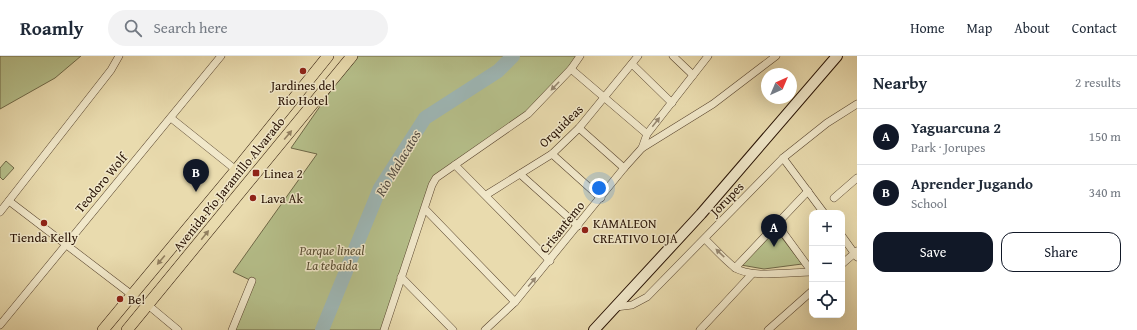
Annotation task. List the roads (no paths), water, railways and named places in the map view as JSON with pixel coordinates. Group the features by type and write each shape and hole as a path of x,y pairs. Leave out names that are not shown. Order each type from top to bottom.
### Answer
{"main road":[{"name":"Avenida Pío Jaramillo Alvarado","path":"103,330 236,170 328,56"},
{"name":"Avenida Pío Jaramillo Alvarado","path":"127,330 352,56"},
{"path":"594,330 702,214 837,56"}],"street":[{"path":"0,212 111,70 119,56"},
{"name":"Teodoro Wolf","path":"0,325 221,56"},
{"path":"384,330 432,185 436,178 528,114 571,69 580,56"},
{"name":"Orquideas","path":"486,195 552,154 579,128 638,56"},
{"path":"674,56 693,75"},
{"name":"Crisantemo","path":"485,330 516,302 624,168 642,148 647,134 708,56"},
{"path":"642,148 713,104 776,56"},
{"path":"632,64 672,103"},
{"path":"571,69 647,134"},
{"name":"Jorupes","path":"616,307 632,305 647,297 783,158 827,124 857,104"},
{"path":"171,118 236,170"},
{"path":"579,128 624,168"},
{"path":"552,154 601,198"},
{"path":"783,158 822,210"},
{"path":"455,164 550,261"},
{"path":"520,174 578,226"},
{"path":"834,198 857,178"},
{"path":"735,268 808,191"},
{"path":"8,201 132,295"},
{"path":"425,209 516,302"},
{"path":"777,224 809,268"},
{"path":"705,239 735,268 752,274 764,275 809,272"},
{"path":"845,240 856,254 845,262"},
{"path":"700,330 752,274"},
{"path":"401,276 453,330"},
{"path":"232,330 252,281"},
{"path":"768,330 809,294"},
{"path":"148,305 178,330"}],"waterway":[{"name":"Rio Malacatos","path":"322,330 380,188 425,118 498,71 513,56"}],"place":[{"name":"Jardines del Rio Hotel","path":"303,71"},
{"name":"Linea 2","path":"256,173"},
{"name":"Aprender Jugando","path":"196,192"},
{"name":"Lava Ak","path":"253,198"},
{"name":"Tienda Kelly","path":"44,223"},
{"name":"KAMALEON CREATIVO LOJA","path":"585,230"},
{"name":"Yaguarcuna 2","path":"774,247"},
{"name":"Be!","path":"120,299"}],"park label":[{"name":"Parque lineal La tebaida","path":"332,258"}]}
